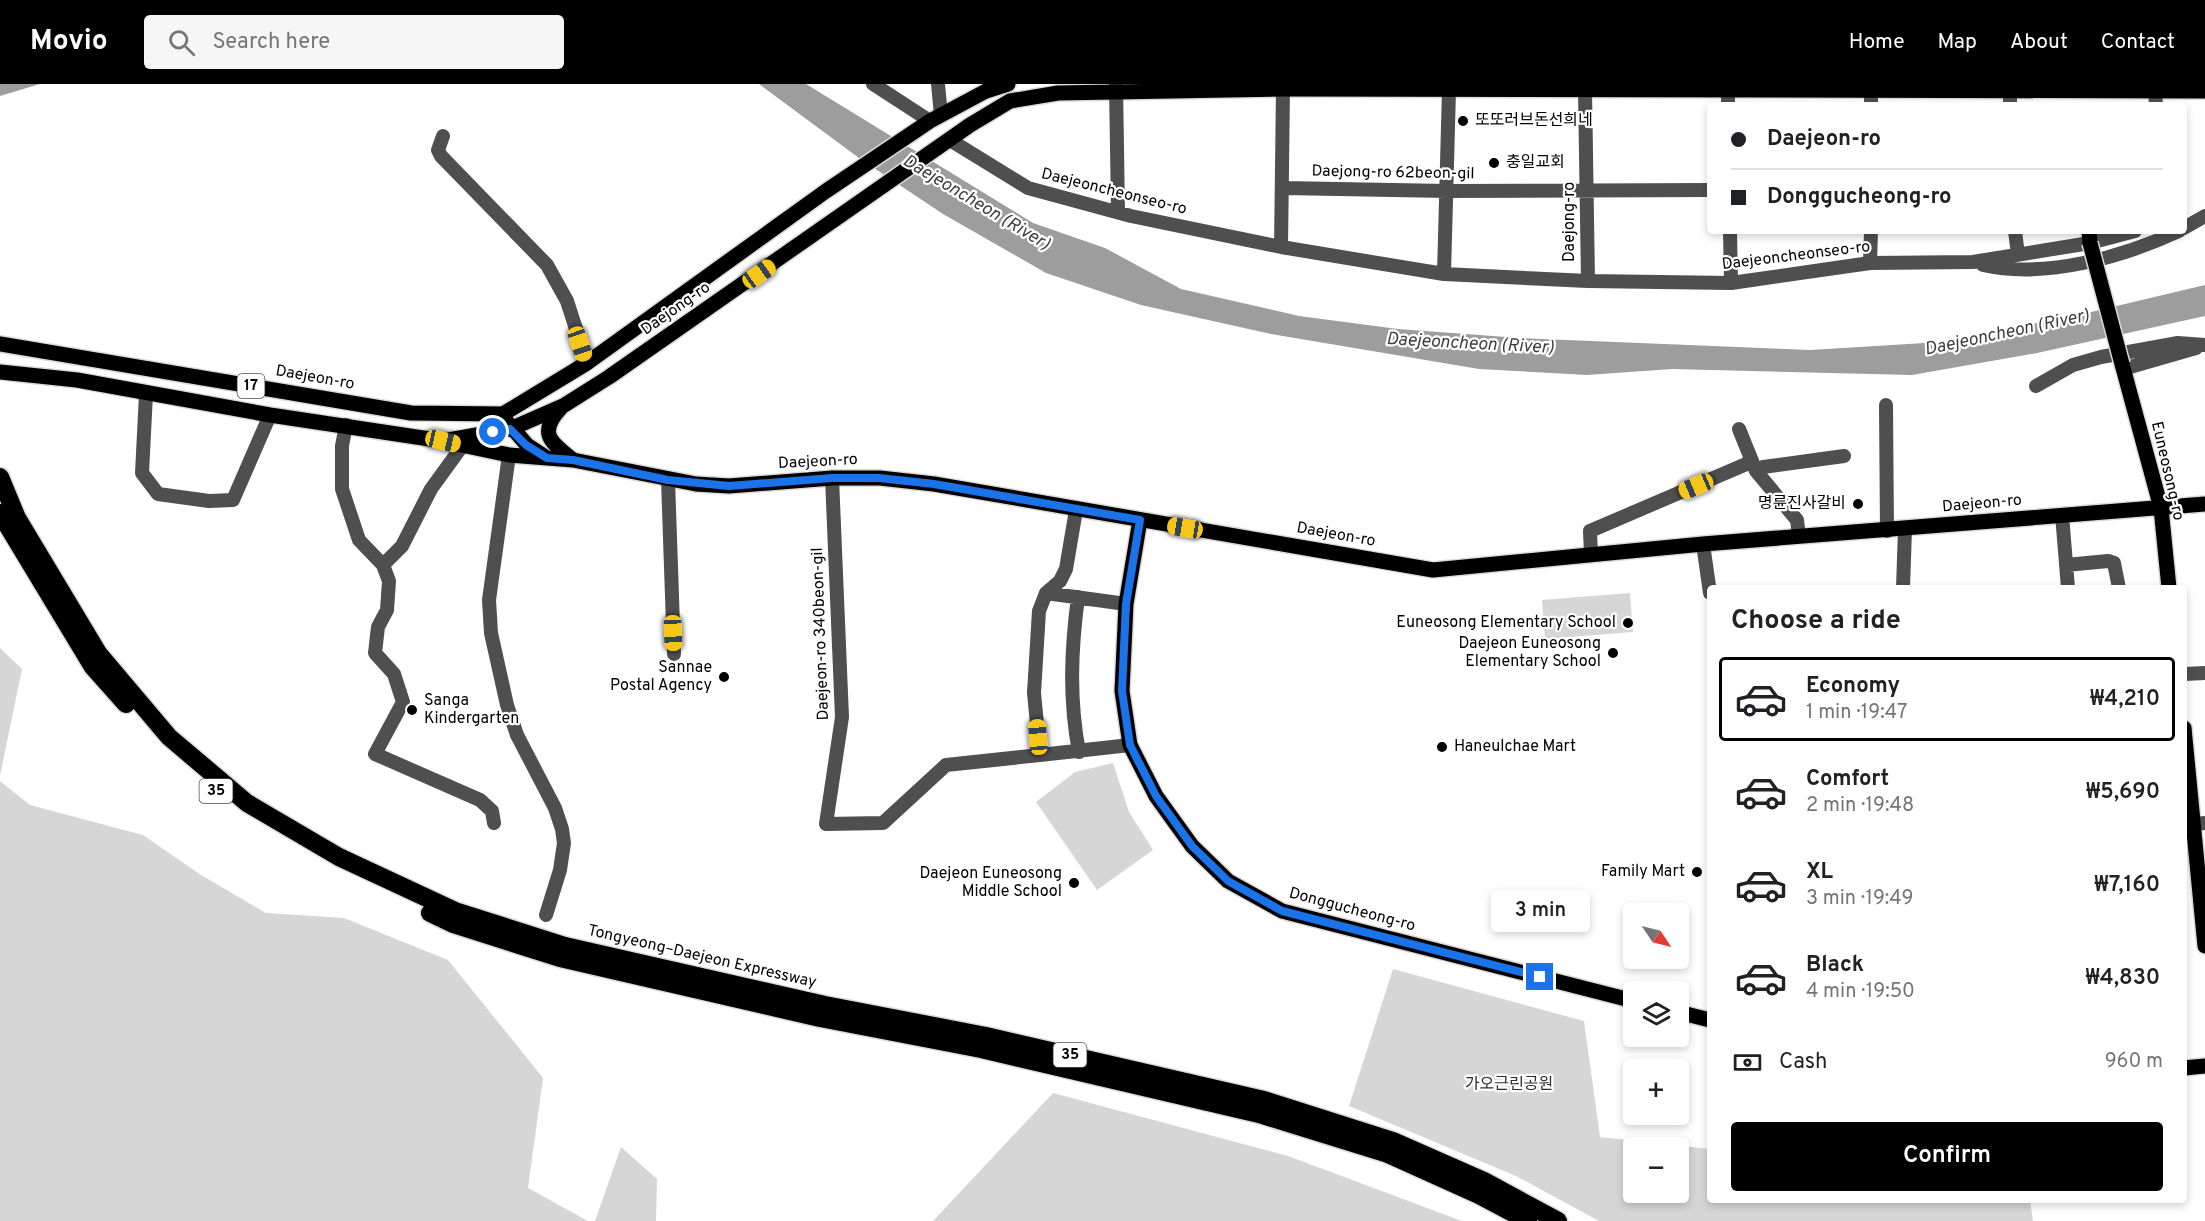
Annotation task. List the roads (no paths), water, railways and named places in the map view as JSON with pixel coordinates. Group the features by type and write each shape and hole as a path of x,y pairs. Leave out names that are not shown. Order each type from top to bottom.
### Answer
{"highway":[{"name":"Tongyeong–Daejeon Expressway","path":"0,477 8,519 98,653 169,737 247,803 339,857 519,940 820,1018 981,1049 1259,1114 1388,1154 1479,1195 1528,1221"},
{"name":"Tongyeong–Daejeon Expressway","path":"562,952 986,1036 1264,1101 1393,1141 1484,1181 1558,1221"}],"main road":[{"path":"936,118 986,91 1008,84"},
{"name":"17","path":"949,141 1010,101 1058,93 1116,88 1585,90 1728,97 2010,89 2155,98 2205,91"},
{"name":"Daejong-ro","path":"503,414 586,363 834,187 936,118"},
{"name":"Daejong-ro","path":"510,429 563,406 949,141"},
{"name":"Euneosong-ro","path":"2089,237 2161,508 2169,585"},
{"name":"Daejeon-ro","path":"0,344 411,413 503,414 510,429 526,445 547,458 573,460 668,480 729,486 832,478 879,478 934,484 1433,570 1703,544 2205,504"},
{"name":"17","path":"0,372 77,380 270,415 443,441 510,429"},
{"path":"563,406 549,421 547,432 553,443 573,460"},
{"path":"443,441 509,455 547,458"},
{"name":"Donggucheong-ro","path":"1140,520 1126,604 1122,691 1130,745 1156,796 1192,846 1228,881 1282,911 1623,998"},
{"path":"2187,757 2205,946"},
{"path":"1689,1015 1707,1019"},
{"path":"2187,1068 2205,1066"}],"street":[{"path":"873,84 936,118 938,84"},
{"path":"1116,88 1118,213"},
{"path":"1281,247 1283,89"},
{"path":"2010,89 2010,102"},
{"path":"1444,274 1449,90"},
{"name":"Daejong-ro","path":"1585,90 1589,189 1588,281"},
{"path":"443,136 438,150 441,156 547,265 567,300 586,363"},
{"name":"Daejeoncheonseo-ro","path":"949,141 1028,188 1118,213 1281,247 1444,274 1588,281 1731,283 1870,263 1973,262 2018,255 2089,237 2112,234"},
{"name":"Daejong-ro 62beon-gil","path":"1283,188 1447,191 1707,190"},
{"path":"2187,219 2205,216"},
{"path":"2187,226 2205,216"},
{"path":"1730,234 1731,283"},
{"path":"1870,263 1871,234"},
{"path":"2015,234 2018,255"},
{"path":"1973,262 1993,267 2032,269 2086,263 2143,247 2172,234"},
{"path":"2036,386 2073,365 2101,357 2178,343 2205,345"},
{"path":"2122,366 2205,345"},
{"path":"146,394 142,473 158,494 209,501 233,500 270,415"},
{"path":"1886,405 1887,531"},
{"path":"346,425 342,446 342,489 359,540 383,565 390,581 387,610 378,627 375,653 394,674 403,702 375,754 480,800 492,811 494,823"},
{"path":"1738,429 1754,467 1797,520 1800,536"},
{"path":"383,565 402,546 431,489 463,445"},
{"path":"509,455 489,600 491,633 507,705 517,735 555,808 562,829 564,843 560,870 546,915"},
{"path":"1591,555 1590,531 1754,467 1844,456"},
{"name":"Daejeon-ro 340beon-gil","path":"832,478 842,717 826,824 883,823 946,765 1040,755"},
{"path":"668,480 674,654"},
{"path":"1076,510 1066,569 1060,581 1046,593 1039,611 1034,693 1040,755 1130,745"},
{"path":"2062,515 2068,585"},
{"path":"1903,585 1905,529"},
{"path":"1703,544 1709,585"},
{"path":"2066,565 2108,561 2115,563 2119,585"},
{"path":"1046,593 1126,604"},
{"path":"1078,597 1070,668 1071,699 1078,752"},
{"path":"2187,674 2205,672"}],"water":[{"path":"0,84 40,84 0,96"},
{"name":"Daejeoncheon (River)","path":"759,84 806,84 1033,223 1105,248 1181,289 1299,316 1398,329 1520,338 1810,350 1941,342 2087,313 2205,285 2205,316 2037,353 1912,375 1672,369 1587,375 1479,369 1271,334 1141,305 1046,273 943,214 859,158"}],"place":[{"name":"또또러브돈선희네","path":"1463,121"},
{"name":"충일교회","path":"1494,163"},
{"name":"명륜진사갈비","path":"1858,504"},
{"name":"Euneosong Elementary School","path":"1628,623"},
{"name":"Daejeon Euneosong Elementary School","path":"1613,653"},
{"name":"Sannae Postal Agency","path":"724,677"},
{"name":"Sanga Kindergarten","path":"412,710"},
{"name":"Haneulchae Mart","path":"1442,747"},
{"name":"Family Mart","path":"1697,872"},
{"name":"Daejeon Euneosong Middle School","path":"1074,883"}],"park label":[{"name":"가오근린공원","path":"1509,1085"}]}
